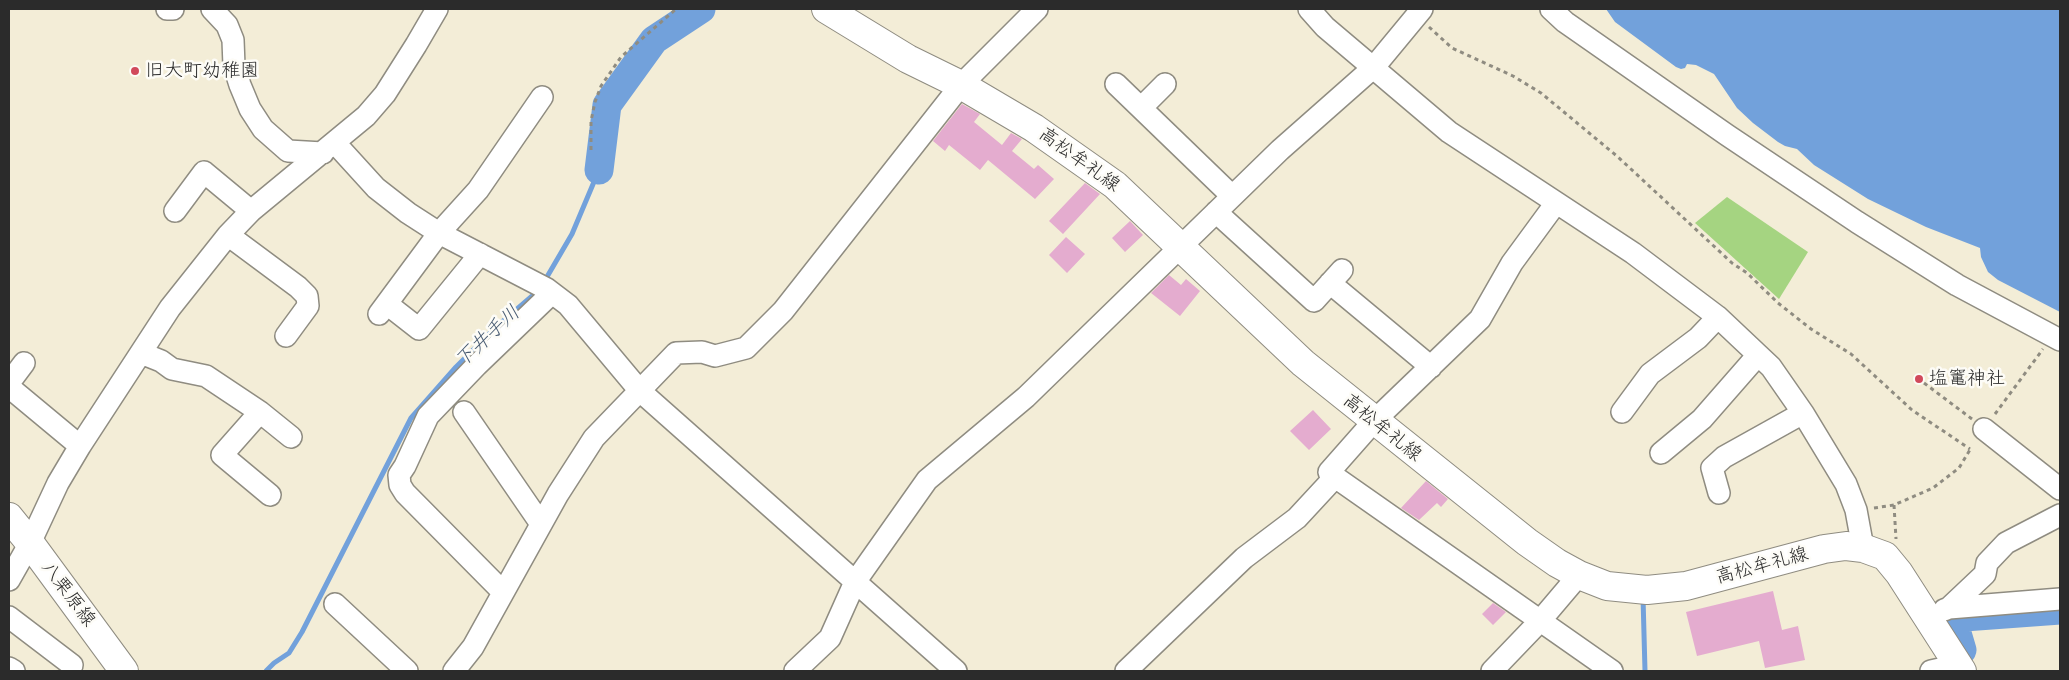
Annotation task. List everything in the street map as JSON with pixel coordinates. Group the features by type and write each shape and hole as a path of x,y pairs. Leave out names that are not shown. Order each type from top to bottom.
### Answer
{"main road":[{"name":"高松牟礼線","path":"826,9 908,59 961,85 1034,128 1116,185 1303,363 1527,542 1557,563 1579,575 1607,586 1647,590 1686,586 1824,549 1846,546 1874,552"},
{"name":"八栗原線","path":"9,518 30,543 124,671"},
{"path":"1874,552 1899,573 1939,612 1960,668"}],"street":[{"path":"167,9 173,9"},
{"path":"212,9 227,25 233,40 234,66 250,109 264,129 288,151 329,148 408,213 439,233 549,291 568,306 640,391 956,671"},
{"path":"9,580 30,543 58,483 170,308 228,235 251,211 366,116 385,94 437,9"},
{"path":"454,671 473,647 558,494 594,438 676,353 702,352 715,356 746,348 783,312 961,85 1037,9"},
{"path":"1309,9 1325,27 1449,132 1556,204 1634,253 1718,317 1772,367 1803,413 1846,484 1874,552"},
{"path":"1551,9 1565,22 1638,73 1858,222 1957,285 2057,338"},
{"path":"795,671 830,638 855,582 927,480 1026,398 1280,150 1374,67 1419,12"},
{"path":"1116,84 1232,196"},
{"path":"1141,108 1165,84"},
{"path":"480,254 418,329 383,309 439,233 478,190 542,97"},
{"path":"175,211 204,172 251,211"},
{"path":"1556,204 1512,263 1480,319 1374,421 1329,472 1612,671"},
{"path":"1216,212 1314,301 1336,276 1430,367"},
{"path":"228,235 298,287 306,296 308,306 286,336"},
{"path":"503,592 405,493 400,485 399,476 428,416 549,291"},
{"path":"1622,412 1650,374 1698,338 1718,317"},
{"path":"141,353 161,361 172,368 206,376 260,412 291,437"},
{"path":"1661,453 1702,419 1758,355"},
{"path":"24,363 9,385 80,446"},
{"path":"260,412 222,455 270,495"},
{"path":"464,412 541,524"},
{"path":"1719,493 1712,468 1724,457 1803,413"},
{"path":"1984,429 2060,488"},
{"path":"1126,671 1244,558 1297,518 1334,477"},
{"path":"1939,612 1985,574 1987,563 2006,543 2060,515"},
{"path":"1492,671 1540,621 1579,575"},
{"path":"1939,612 2060,599"},
{"path":"336,604 407,671"},
{"path":"9,618 72,665"},
{"path":"9,668 14,671"},
{"path":"1931,671 1960,668"}],"path":[{"path":"591,150 591,121 594,102 601,86 621,58 676,9"},
{"path":"1419,12 1452,48 1513,76 1541,93 1618,156 1732,263 1747,273 1778,303 1811,329 1851,354 1912,410 1970,449"},
{"path":"1874,552 1896,540 1894,505 1933,488 1959,468 1984,429 2057,338"},
{"path":"1924,383 1984,429"}],"green space":[{"path":"1727,197 1808,252 1779,299 1695,223"}],"water":[{"path":"1606,9 2060,9 2060,312 1998,280 1988,272 1981,257 1980,248 1926,227 1868,199 1814,165 1797,149 1778,142 1737,108 1714,74 1696,65 1687,64 1685,68 1681,69 1676,67 1615,22"}],"building":[{"path":"962,104 980,114 974,122 1002,145 1011,133 1022,139 1012,151 1034,169 1038,165 1054,179 1035,199 988,160 980,170 949,145 945,151 933,141"},
{"path":"1085,183 1100,194 1063,234 1049,221"},
{"path":"1130,221 1143,235 1125,252 1112,238"},
{"path":"1066,237 1085,254 1067,273 1049,255"},
{"path":"1169,275 1181,285 1186,279 1200,291 1180,316 1151,293"},
{"path":"1313,410 1331,429 1309,450 1290,431"},
{"path":"1426,481 1448,499 1441,507 1437,503 1419,520 1401,508"},
{"path":"1773,591 1782,630 1798,626 1805,660 1765,668 1759,641 1697,656 1686,612"},
{"path":"1493,603 1506,612 1493,625 1482,614"}],"waterway":[{"name":"下井手川","path":"599,170 607,105 654,40 701,9"},
{"name":"下井手川","path":"544,282 572,234 599,170"},
{"name":"下井手川","path":"266,671 289,653 302,632 411,418 456,367 495,328 538,291"},
{"path":"1643,597 1645,671"},
{"path":"1962,650 1957,633 1958,624 1964,617 2060,610"}],"place":[{"name":"旧大町幼稚園","path":"135,71"},
{"name":"塩竃神社","path":"1919,379"}]}
